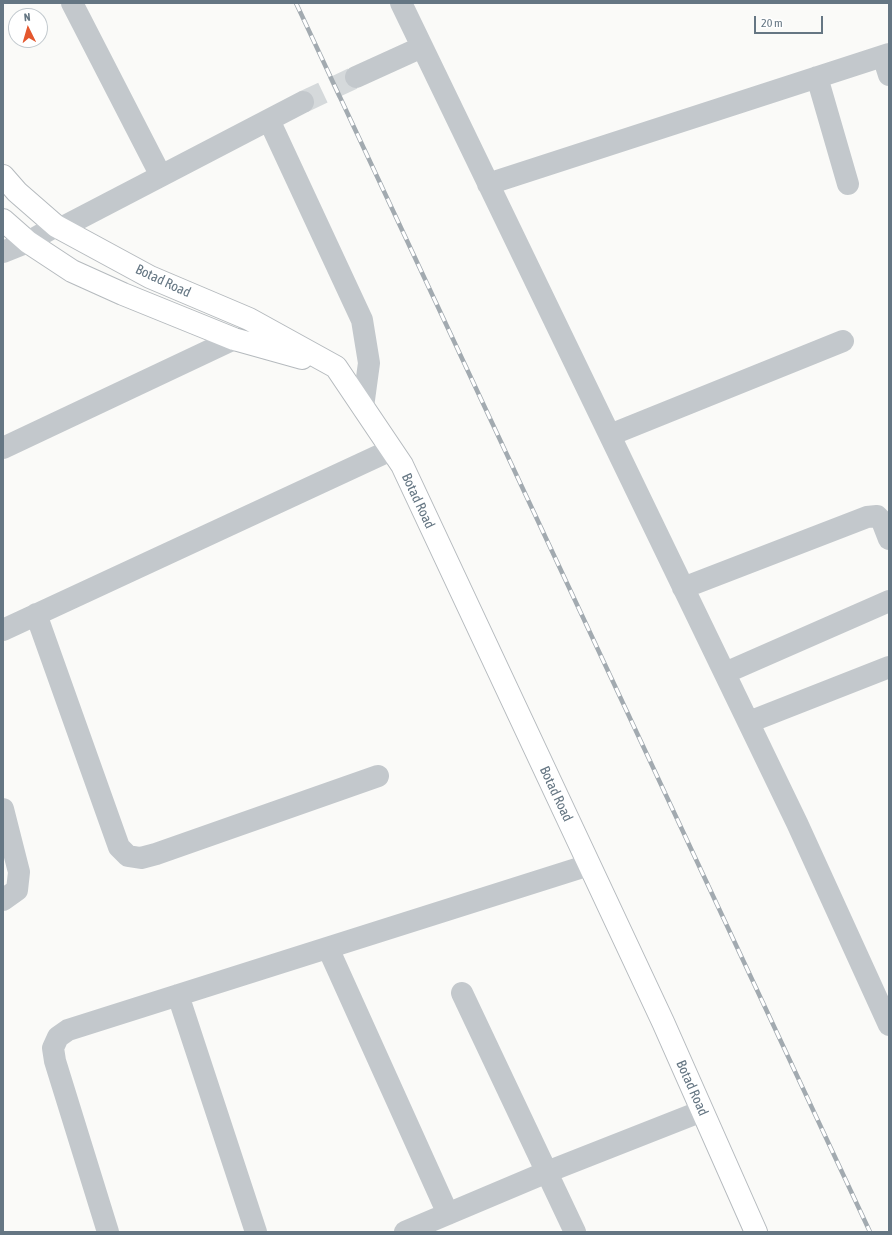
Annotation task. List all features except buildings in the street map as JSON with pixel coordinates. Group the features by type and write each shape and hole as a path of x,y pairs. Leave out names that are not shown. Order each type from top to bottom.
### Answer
{"main road":[{"name":"Botad Road","path":"3,176 17,192 59,227 150,277 249,319 336,367 405,473 663,1022 756,1232"},
{"name":"Botad Road","path":"3,220 28,242 72,271 123,294 234,339 336,367"}],"street":[{"path":"72,3 161,176"},
{"path":"401,3 797,822 888,1019"},
{"path":"356,77 422,47"},
{"path":"488,184 817,77 887,62"},
{"path":"817,77 848,184"},
{"path":"3,252 28,242 161,176 302,102"},
{"path":"269,120 362,320 369,363 363,407"},
{"path":"3,448 234,339"},
{"path":"610,435 843,341"},
{"path":"3,630 391,450"},
{"path":"683,588 867,517 876,516 882,521 889,539"},
{"path":"725,673 889,601"},
{"path":"36,614 119,847 128,856 141,858 156,854 378,776"},
{"path":"749,722 889,667"},
{"path":"3,809 19,872 17,890 3,900"},
{"path":"108,1232 55,1061 53,1048 58,1037 68,1030 589,865"},
{"path":"328,948 448,1214"},
{"path":"462,993 575,1232"},
{"path":"178,995 256,1232"},
{"path":"405,1232 546,1172 702,1111"}],"tunnel":[{"path":"303,102 356,77"}],"railway":[{"path":"296,3 870,1232"}]}
